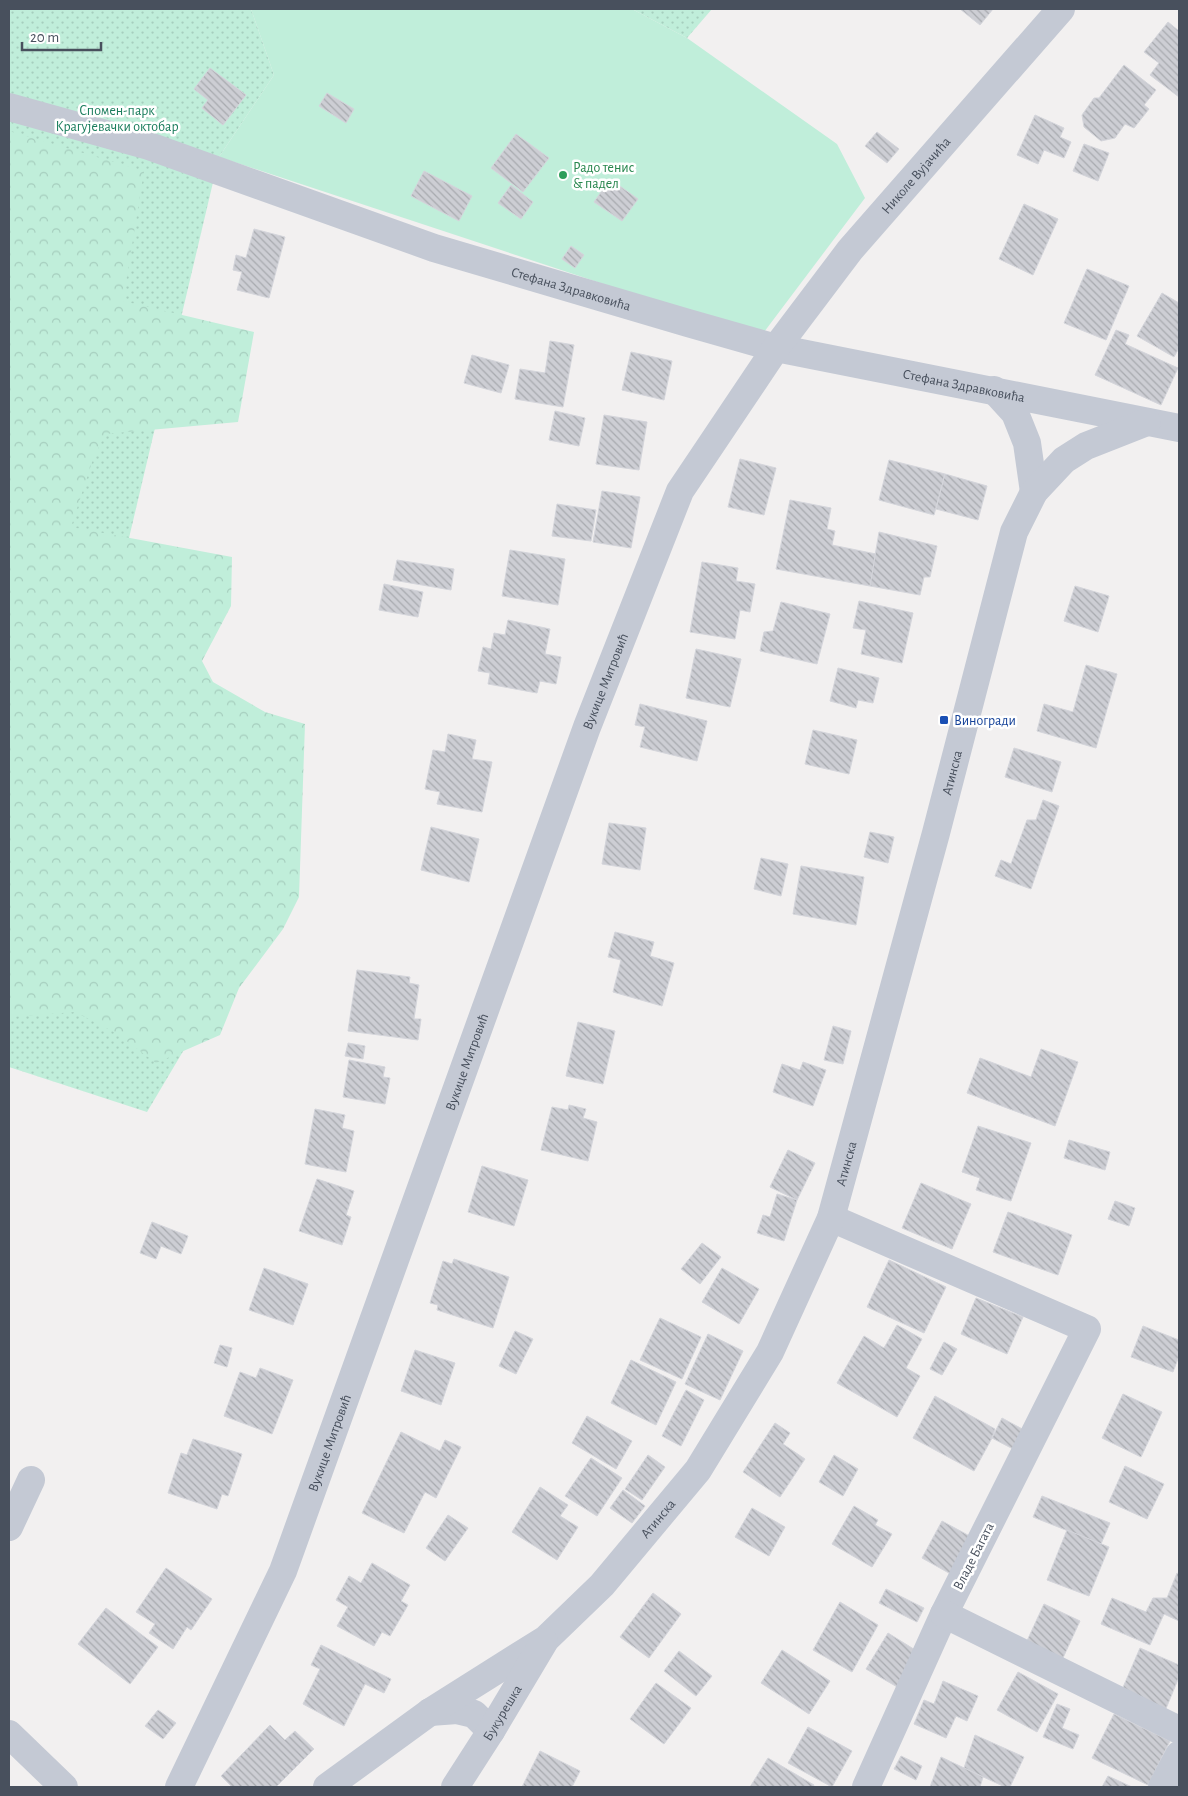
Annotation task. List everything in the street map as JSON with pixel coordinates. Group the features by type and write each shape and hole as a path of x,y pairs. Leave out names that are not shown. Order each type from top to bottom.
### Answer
{"street":[{"name":"Николе Вујачића","path":"776,348 850,250 1061,9"},
{"name":"Стефана Здравковића","path":"9,107 148,146 434,248 776,348 1179,428"},
{"name":"Вукице Митровић","path":"179,1787 283,1571 587,727 680,492 776,348"},
{"path":"994,390 1015,412 1027,443 1034,492"},
{"name":"Атинска","path":"327,1787 430,1712 546,1639 602,1585 698,1470 770,1352 831,1218 938,824 1014,532 1034,492 1064,460 1086,446 1146,422"},
{"name":"Владе Багата","path":"831,1218 1087,1329 944,1614 866,1787"},
{"path":"9,1527 30,1480"},
{"path":"944,1614 1179,1730"},
{"name":"Букурешка","path":"456,1787 546,1639"},
{"path":"430,1712 457,1710 474,1714 491,1731"},
{"path":"9,1734 64,1787"},
{"path":"1162,1787 1179,1755"}],"green space":[{"name":"Спомен-парк Крагујевачки октобар","path":"9,9 251,9 274,75 219,157 82,737 242,952 147,1112 9,1067"},
{"name":"Радо тенис & падел","path":"251,9 632,9 687,38 837,144 865,198 761,336 219,157 274,75"},
{"path":"632,9 712,9 687,38"},
{"name":"Спомен-парк Крагујевачки октобар","path":"9,131 144,171 123,301 254,332 238,422 105,434 92,462 71,527 232,557 231,606 202,661 213,682 265,712 305,724 299,897 283,929 239,988 220,1035 156,1063 116,1033 75,1012 9,1017"}],"building":[{"path":"960,9 993,9 980,25"},
{"path":"1168,22 1179,31 1179,97 1150,75 1159,63 1144,52"},
{"path":"1124,65 1156,90 1144,105 1149,109 1134,128 1125,124 1115,138 1101,141 1084,127 1082,115 1094,98 1099,98"},
{"path":"210,68 246,95 223,125 202,108 208,100 194,89"},
{"path":"327,93 354,109 346,123 319,106"},
{"path":"1035,115 1064,128 1060,137 1071,142 1064,158 1044,150 1038,164 1017,155"},
{"path":"877,132 899,149 887,163 865,146"},
{"path":"516,134 549,158 523,192 491,168"},
{"path":"1084,144 1109,153 1098,181 1073,171"},
{"path":"424,171 472,196 459,221 411,196"},
{"path":"610,179 638,199 622,221 594,202"},
{"path":"511,185 533,202 521,219 498,203"},
{"path":"1024,204 1058,219 1033,275 999,259"},
{"path":"254,229 285,237 269,298 237,290 242,272 233,270 236,255 246,258"},
{"path":"571,246 584,255 575,268 562,259"},
{"path":"1087,269 1129,286 1106,340 1064,323"},
{"path":"1162,293 1179,303 1179,348 1174,357 1137,336"},
{"path":"1116,330 1129,335 1125,344 1178,368 1161,405 1095,375"},
{"path":"550,341 574,345 563,407 515,399 520,369 545,373"},
{"path":"631,352 672,361 664,400 622,390"},
{"path":"472,355 509,365 501,393 464,383"},
{"path":"555,411 585,418 579,446 549,440"},
{"path":"604,415 647,422 639,470 596,464"},
{"path":"740,459 776,468 764,515 728,507"},
{"path":"889,460 945,474 934,515 879,500"},
{"path":"945,474 987,486 978,520 936,509"},
{"path":"602,491 640,497 631,548 593,542"},
{"path":"790,500 831,508 827,529 835,531 832,545 876,554 870,586 776,569"},
{"path":"557,504 596,510 591,541 552,536"},
{"path":"879,532 937,546 930,577 924,577 920,595 870,586"},
{"path":"510,550 565,559 558,605 502,596"},
{"path":"397,560 454,569 451,590 393,580"},
{"path":"702,562 738,568 736,581 755,584 750,612 740,610 735,639 690,632"},
{"path":"384,584 423,592 418,617 379,610"},
{"path":"1075,586 1109,596 1098,632 1064,621"},
{"path":"859,601 913,613 902,663 861,654 866,630 853,628"},
{"path":"781,602 830,614 817,664 760,651 764,632 773,631"},
{"path":"508,620 550,629 545,654 561,657 556,684 540,681 537,693 488,684 490,673 478,671 483,647 491,649 494,633 505,635"},
{"path":"696,649 741,659 730,707 686,698"},
{"path":"1086,665 1117,674 1096,748 1037,731 1044,704 1073,712"},
{"path":"838,668 879,678 873,703 858,700 856,708 830,701"},
{"path":"640,704 707,721 697,761 640,747 645,727 635,725"},
{"path":"813,730 857,740 849,774 805,764"},
{"path":"448,734 476,740 472,759 492,762 482,812 437,804 440,792 425,789 433,750 445,752"},
{"path":"1014,748 1061,762 1052,792 1005,777"},
{"path":"1043,800 1059,806 1031,889 995,876 1001,860 1011,864 1027,820 1036,820"},
{"path":"609,823 646,828 640,870 602,864"},
{"path":"431,827 479,839 469,882 421,870"},
{"path":"870,832 894,837 888,863 864,857"},
{"path":"761,858 788,864 781,896 754,889"},
{"path":"801,866 864,877 856,925 793,914"},
{"path":"615,932 654,942 650,956 674,963 662,1006 613,992 621,960 608,957"},
{"path":"357,970 410,977 409,983 419,985 414,1019 421,1019 418,1040 348,1031"},
{"path":"578,1022 615,1031 603,1084 566,1076"},
{"path":"833,1026 851,1031 843,1064 824,1060"},
{"path":"348,1043 365,1046 363,1059 345,1056"},
{"path":"1041,1049 1078,1062 1055,1126 967,1093 980,1058 1031,1077"},
{"path":"349,1060 385,1067 383,1077 390,1078 385,1104 343,1097"},
{"path":"803,1062 826,1070 813,1106 773,1092 782,1064 800,1070"},
{"path":"569,1105 586,1109 583,1118 597,1122 588,1161 541,1150 552,1107 568,1110"},
{"path":"315,1109 345,1115 342,1128 354,1131 346,1172 305,1164"},
{"path":"978,1126 1031,1143 1011,1201 976,1190 980,1178 962,1172"},
{"path":"1069,1140 1110,1152 1105,1170 1064,1158"},
{"path":"788,1150 815,1163 797,1200 770,1187"},
{"path":"482,1166 528,1180 514,1226 468,1212"},
{"path":"317,1179 354,1191 346,1215 351,1217 342,1245 299,1231"},
{"path":"921,1183 971,1204 952,1249 902,1228"},
{"path":"777,1194 797,1200 784,1241 757,1233 763,1215 770,1217"},
{"path":"1115,1201 1135,1208 1129,1226 1108,1219"},
{"path":"1008,1212 1072,1235 1058,1275 993,1252"},
{"path":"152,1222 188,1236 181,1254 161,1246 156,1259 140,1253"},
{"path":"702,1243 721,1257 700,1284 681,1269"},
{"path":"454,1259 509,1277 493,1328 437,1310 438,1305 430,1303 443,1261 452,1264"},
{"path":"889,1260 946,1287 924,1333 867,1307"},
{"path":"264,1268 308,1284 293,1325 249,1310"},
{"path":"722,1268 759,1289 739,1324 702,1302"},
{"path":"976,1298 1023,1317 1007,1354 961,1334"},
{"path":"660,1318 701,1337 682,1379 640,1360"},
{"path":"897,1325 922,1339 906,1368 920,1376 897,1417 837,1383 864,1336 884,1348"},
{"path":"1143,1326 1179,1340 1179,1356 1173,1372 1131,1357"},
{"path":"515,1331 533,1339 516,1374 499,1366"},
{"path":"708,1334 743,1351 720,1400 685,1384"},
{"path":"944,1342 957,1349 942,1375 930,1369"},
{"path":"220,1345 232,1348 227,1367 214,1363"},
{"path":"415,1350 455,1363 441,1405 401,1391"},
{"path":"631,1360 676,1382 656,1425 611,1403"},
{"path":"260,1368 293,1380 272,1434 224,1416 240,1372 256,1378"},
{"path":"686,1390 704,1400 681,1446 662,1436"},
{"path":"1123,1394 1162,1412 1141,1457 1102,1438"},
{"path":"935,1396 995,1429 974,1471 913,1438"},
{"path":"587,1416 632,1441 616,1469 572,1443"},
{"path":"1002,1418 1026,1431 1015,1450 992,1438"},
{"path":"775,1423 790,1433 783,1444 805,1459 780,1497 743,1472"},
{"path":"401,1432 440,1451 445,1440 461,1447 436,1498 425,1492 404,1533 362,1513"},
{"path":"193,1439 242,1454 228,1496 222,1494 217,1509 168,1493 181,1453 187,1455"},
{"path":"648,1455 665,1467 642,1500 625,1489"},
{"path":"834,1455 858,1469 843,1496 819,1482"},
{"path":"591,1458 622,1478 597,1516 565,1496"},
{"path":"1125,1466 1164,1484 1147,1519 1109,1502"},
{"path":"540,1487 568,1505 560,1516 578,1527 557,1560 512,1532"},
{"path":"623,1490 645,1506 632,1523 610,1508"},
{"path":"1042,1496 1110,1523 1101,1544 1033,1517"},
{"path":"854,1506 878,1520 875,1525 892,1534 872,1567 832,1544"},
{"path":"752,1508 785,1527 769,1556 735,1537"},
{"path":"448,1515 468,1528 445,1561 426,1548"},
{"path":"942,1521 977,1540 956,1577 922,1558"},
{"path":"1067,1530 1109,1547 1089,1596 1047,1580"},
{"path":"372,1563 410,1585 401,1601 408,1605 390,1636 382,1632 374,1646 337,1626 348,1607 336,1600 349,1576 361,1583"},
{"path":"166,1568 212,1599 191,1630 187,1627 173,1649 149,1633 155,1624 136,1612"},
{"path":"1177,1573 1179,1574 1179,1621 1164,1614 1150,1645 1101,1624 1112,1598 1146,1612 1153,1598 1167,1598"},
{"path":"886,1589 924,1608 917,1622 879,1603"},
{"path":"653,1593 681,1614 649,1658 620,1637"},
{"path":"840,1602 878,1625 852,1672 813,1650"},
{"path":"1044,1604 1080,1621 1062,1660 1026,1643"},
{"path":"106,1608 158,1647 130,1684 78,1644"},
{"path":"888,1633 920,1653 899,1688 866,1669"},
{"path":"321,1645 391,1679 384,1693 365,1684 344,1726 303,1704 320,1669 311,1665"},
{"path":"1140,1648 1179,1665 1179,1677 1165,1711 1121,1692"},
{"path":"782,1650 830,1681 809,1714 761,1683"},
{"path":"679,1651 712,1676 696,1696 664,1671"},
{"path":"1018,1672 1058,1694 1037,1732 997,1710"},
{"path":"943,1681 978,1696 967,1721 956,1716 946,1738 914,1724 924,1700 934,1704"},
{"path":"656,1683 691,1708 664,1744 630,1719"},
{"path":"1057,1704 1070,1709 1062,1728 1079,1735 1073,1749 1043,1737"},
{"path":"158,1710 176,1723 163,1739 145,1726"},
{"path":"1114,1714 1170,1741 1148,1785 1092,1758"},
{"path":"270,1725 285,1740 295,1731 314,1749 276,1787 232,1787 221,1776"},
{"path":"808,1727 852,1751 832,1787 788,1763"},
{"path":"975,1735 1024,1757 1010,1787 1005,1787 964,1768"},
{"path":"540,1751 580,1771 572,1787 522,1787"},
{"path":"901,1756 922,1766 916,1780 894,1769"},
{"path":"941,1757 983,1777 980,1787 930,1787"},
{"path":"768,1758 814,1785 813,1787 750,1787"},
{"path":"1108,1776 1132,1787 1102,1787"}],"place":[{"name":"Радо тенис & падел","path":"563,175"},
{"name":"Виногради","path":"944,720"}]}
